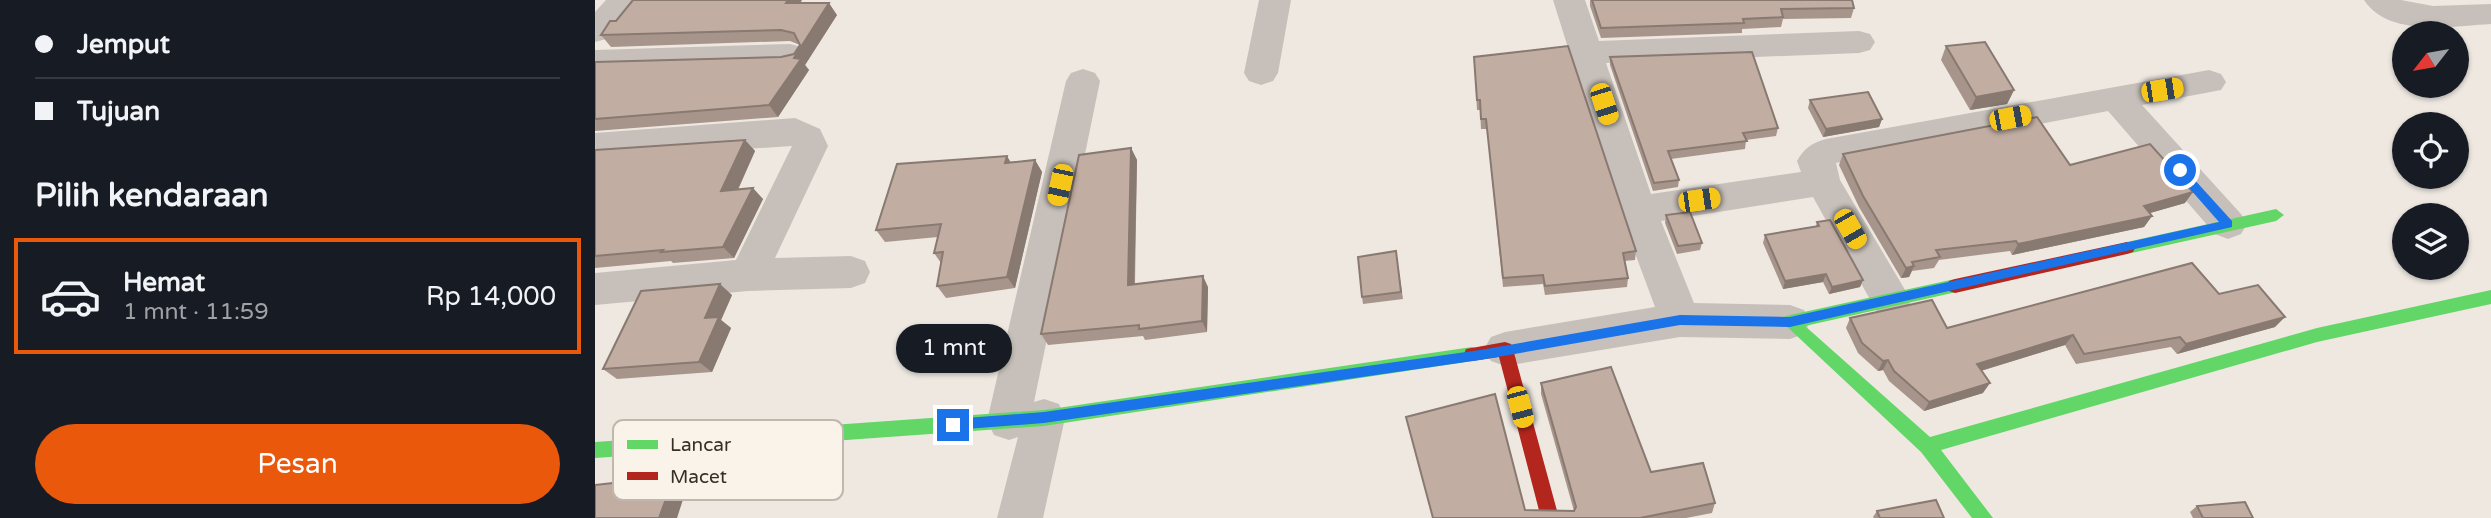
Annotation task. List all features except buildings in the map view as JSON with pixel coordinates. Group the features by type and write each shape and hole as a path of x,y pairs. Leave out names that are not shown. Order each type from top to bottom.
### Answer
{"street":[{"path":"595,31 624,0"},
{"path":"1261,73 1275,0"},
{"path":"1569,0 1589,53 1638,210 1680,320"},
{"path":"2380,0 2394,11 2408,14 2491,14"},
{"path":"1589,53 1859,42"},
{"path":"595,61 790,55"},
{"path":"1020,518 1026,419 1083,80"},
{"path":"1891,300 1823,181 1815,161 1826,152 2209,82"},
{"path":"2116,98 2228,224"},
{"path":"595,146 795,131 808,138 810,146 748,275"},
{"path":"1638,210 1823,181"},
{"path":"843,432 1026,419 1505,349 1680,320 1790,322 2276,215"},
{"path":"595,289 748,275 851,272"},
{"path":"1927,446 2317,335 2491,297"},
{"path":"1790,322 1927,446 1984,518"},
{"path":"1505,349 1550,518"},
{"path":"595,450 613,449"}],"traffic: fast":[{"path":"2127,248 2276,215"},
{"path":"1955,286 1790,322 1927,446 1984,518"},
{"path":"1927,446 2317,335 2491,297"},
{"path":"843,432 1044,418 1472,354"},
{"path":"595,450 613,449"}],"traffic: jam":[{"path":"1955,286 2127,248"},
{"path":"1472,354 1505,349 1550,518"}],"route":[{"path":"953,425 1044,418 1480,355 1680,320 1790,322 2228,224 2180,170"}]}
